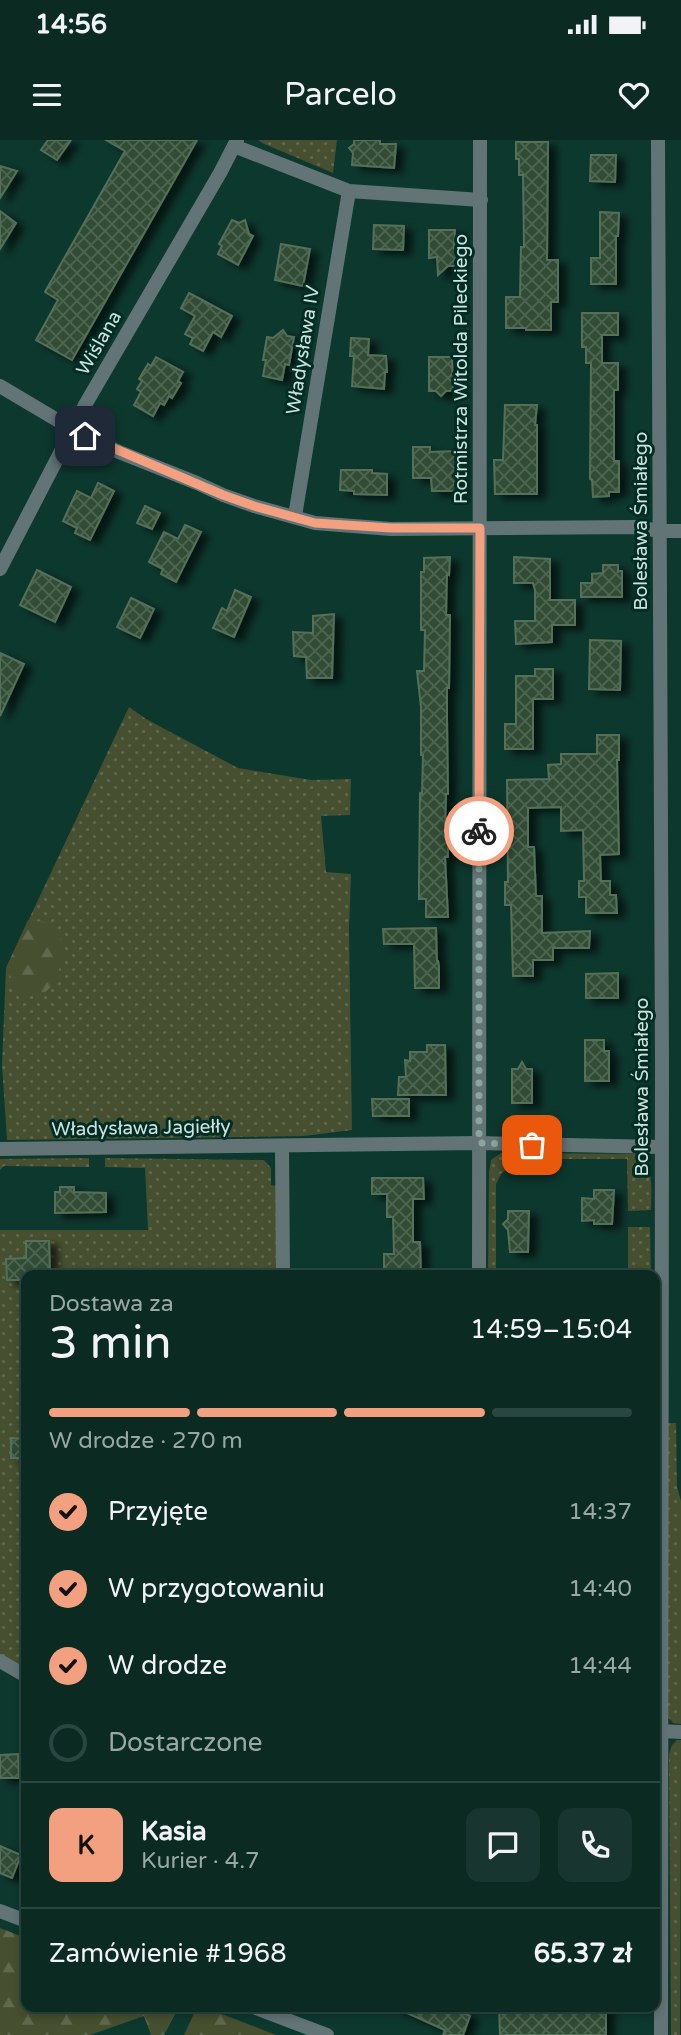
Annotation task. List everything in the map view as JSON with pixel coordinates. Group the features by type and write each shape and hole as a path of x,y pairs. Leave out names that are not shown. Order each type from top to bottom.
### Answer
{"street":[{"name":"Rotmistrza Witolda Pileckiego","path":"479,1270 480,140"},
{"name":"Bolesława Śmiałego","path":"658,140 661,2035"},
{"path":"236,143 349,191 481,200"},
{"name":"Wiślana","path":"0,569 85,405 236,143"},
{"name":"Władysława IV","path":"295,516 349,191"},
{"path":"0,386 74,430 119,452 223,495 315,523 391,528 637,527 681,531"},
{"name":"Władysława Jagiełły","path":"0,1149 479,1143 661,1147"},
{"path":"282,1146 283,1270"},
{"path":"0,1661 21,1673"},
{"path":"660,1731 681,1732"},
{"path":"0,1910 21,1919"},
{"path":"266,2012 327,2035"}],"green space":[{"path":"258,140 337,140 333,173 262,143"},
{"path":"129,707 146,719 238,768 311,780 351,779 350,815 321,816 326,872 351,874 349,929 352,1130 304,1136 7,1140 2,1065 6,968"},
{"path":"28,920 52,923 64,944 57,981 40,997 20,994 6,968"},
{"path":"501,1153 638,1154 650,1173 651,1210 628,1211 627,1159 562,1159 562,1166 510,1166 501,1174 496,1184 496,1270 488,1270 491,1160"},
{"path":"89,1158 89,1167 4,1166 0,1170 0,1159"},
{"path":"105,1158 264,1160 271,1168 271,1185 276,1186 276,1270 21,1270 21,1668 0,1654 0,1230 148,1230 145,1168 105,1167"},
{"path":"628,1227 650,1227 651,1270 628,1270"},
{"path":"668,1423 676,1423 677,1487 681,1501 681,1724 673,1723 668,1717"},
{"path":"677,1740 681,1740 680,2035 671,2035 669,1754"},
{"path":"0,1928 21,1936 21,2012 176,2012 164,2035 151,2035 144,2016 90,2035 0,2035"},
{"path":"195,2012 217,2012 276,2035 184,2035"}],"building":[{"path":"48,140 71,140 57,160 41,150"},
{"path":"106,140 197,140 72,360 36,340 58,300 45,292 125,151"},
{"path":"354,140 380,140 380,144 396,144 394,168 352,165 353,153 349,148 354,144"},
{"path":"516,142 548,142 547,260 558,260 558,302 551,302 551,330 506,328 506,297 520,297 521,247 524,247 523,175 519,175"},
{"path":"591,155 616,155 615,182 590,181"},
{"path":"0,166 17,171 0,198"},
{"path":"0,211 16,223 0,249"},
{"path":"600,212 619,213 616,284 591,284 591,258 600,258"},
{"path":"232,220 239,223 245,220 249,234 253,236 238,265 218,254 222,246 219,244"},
{"path":"374,225 404,226 403,250 373,249"},
{"path":"429,230 455,230 454,248 457,249 458,266 448,266 438,275 437,257 429,258"},
{"path":"281,244 310,249 303,286 275,280"},
{"path":"189,293 232,316 221,337 213,332 203,351 190,344 193,338 185,334 195,316 181,308"},
{"path":"582,313 618,313 618,335 602,335 602,363 618,363 618,390 614,390 614,461 619,461 619,492 609,492 609,496 593,497 590,479 591,363 586,363 586,347 582,347"},
{"path":"283,330 287,336 294,337 289,365 285,364 282,380 263,376 267,337 273,338"},
{"path":"351,338 369,339 368,355 386,356 384,389 352,386 354,356 350,356"},
{"path":"156,357 183,372 178,381 181,383 172,398 169,396 164,405 160,403 153,416 134,405 141,392 137,389 142,381 139,379"},
{"path":"429,357 452,357 453,391 446,391 441,396 436,391 429,391"},
{"path":"505,405 537,405 537,494 495,494 494,460 503,460"},
{"path":"413,447 430,447 430,452 457,451 458,491 432,491 431,478 413,478"},
{"path":"341,470 372,470 372,473 387,474 387,495 354,494 354,491 340,490"},
{"path":"98,483 114,491 90,540 75,533 77,528 63,521 77,491 91,498"},
{"path":"145,506 160,513 152,529 137,523"},
{"path":"185,525 201,532 176,582 161,574 163,569 149,562 164,532 178,539"},
{"path":"450,557 446,615 450,615 447,688 448,794 445,830 448,830 448,857 445,857 448,917 426,917 426,899 419,899 423,755 417,671 424,671 425,630 421,630 421,572 424,572 424,558"},
{"path":"514,557 550,559 550,600 575,600 575,625 552,625 552,642 516,644 515,621 535,621 535,590 533,583 514,583"},
{"path":"603,565 618,565 618,571 622,571 622,597 581,597 581,583 592,583 592,574 603,573"},
{"path":"37,570 71,587 55,622 20,605"},
{"path":"235,590 251,597 234,637 213,628 222,608 227,611"},
{"path":"131,598 154,609 140,638 117,627"},
{"path":"334,614 332,678 307,678 306,657 294,656 293,632 313,633 313,616"},
{"path":"590,640 621,641 620,690 589,689"},
{"path":"0,653 24,664 0,716"},
{"path":"535,669 553,669 553,699 533,699 533,749 505,749 505,724 516,724 516,676 535,676"},
{"path":"597,735 619,735 619,854 600,855 601,881 610,881 610,895 616,895 617,913 586,913 586,897 579,897 579,881 584,881 583,830 561,831 561,807 528,808 528,847 534,847 536,896 542,896 542,933 590,931 589,948 553,948 553,960 533,960 533,976 513,976 511,905 505,905 505,882 508,882 507,780 549,779 548,765 561,764 561,754 597,754"},
{"path":"436,928 439,988 415,988 414,944 384,944 383,929"},
{"path":"618,973 618,998 586,998 586,974"},
{"path":"585,1040 604,1040 604,1051 609,1051 609,1081 585,1081"},
{"path":"427,1045 445,1045 446,1095 398,1095 399,1077 406,1077 405,1060 410,1061 410,1052 427,1052"},
{"path":"522,1062 526,1069 532,1069 532,1103 512,1103 512,1069 518,1069"},
{"path":"372,1099 409,1099 409,1116 373,1116"},
{"path":"372,1178 423,1178 424,1199 413,1199 413,1242 420,1242 421,1270 384,1270 384,1254 394,1254 393,1217 387,1217 387,1194 372,1194"},
{"path":"60,1187 74,1187 74,1192 106,1193 106,1212 55,1213 55,1192 60,1192"},
{"path":"594,1190 614,1190 612,1224 594,1224 594,1220 582,1221 582,1198 594,1199"},
{"path":"508,1211 529,1211 528,1252 510,1252 508,1230 503,1224 508,1219"},
{"path":"26,1241 49,1241 50,1270 21,1270 21,1280 7,1280 6,1259 26,1258"},
{"path":"11,1438 21,1439 21,1458 11,1458"},
{"path":"18,1754 19,1778 0,1778 0,1755"},
{"path":"0,1846 21,1855 12,1878 0,1873"},
{"path":"405,2012 462,2012 470,2016 463,2035 443,2035 445,2030"},
{"path":"499,2012 606,2012 606,2035 500,2035"}],"way so far":[{"path":"479,831 479,1143 532,1145"}],"route":[{"path":"85,436 223,495 315,523 391,528 480,528 479,831"}]}
